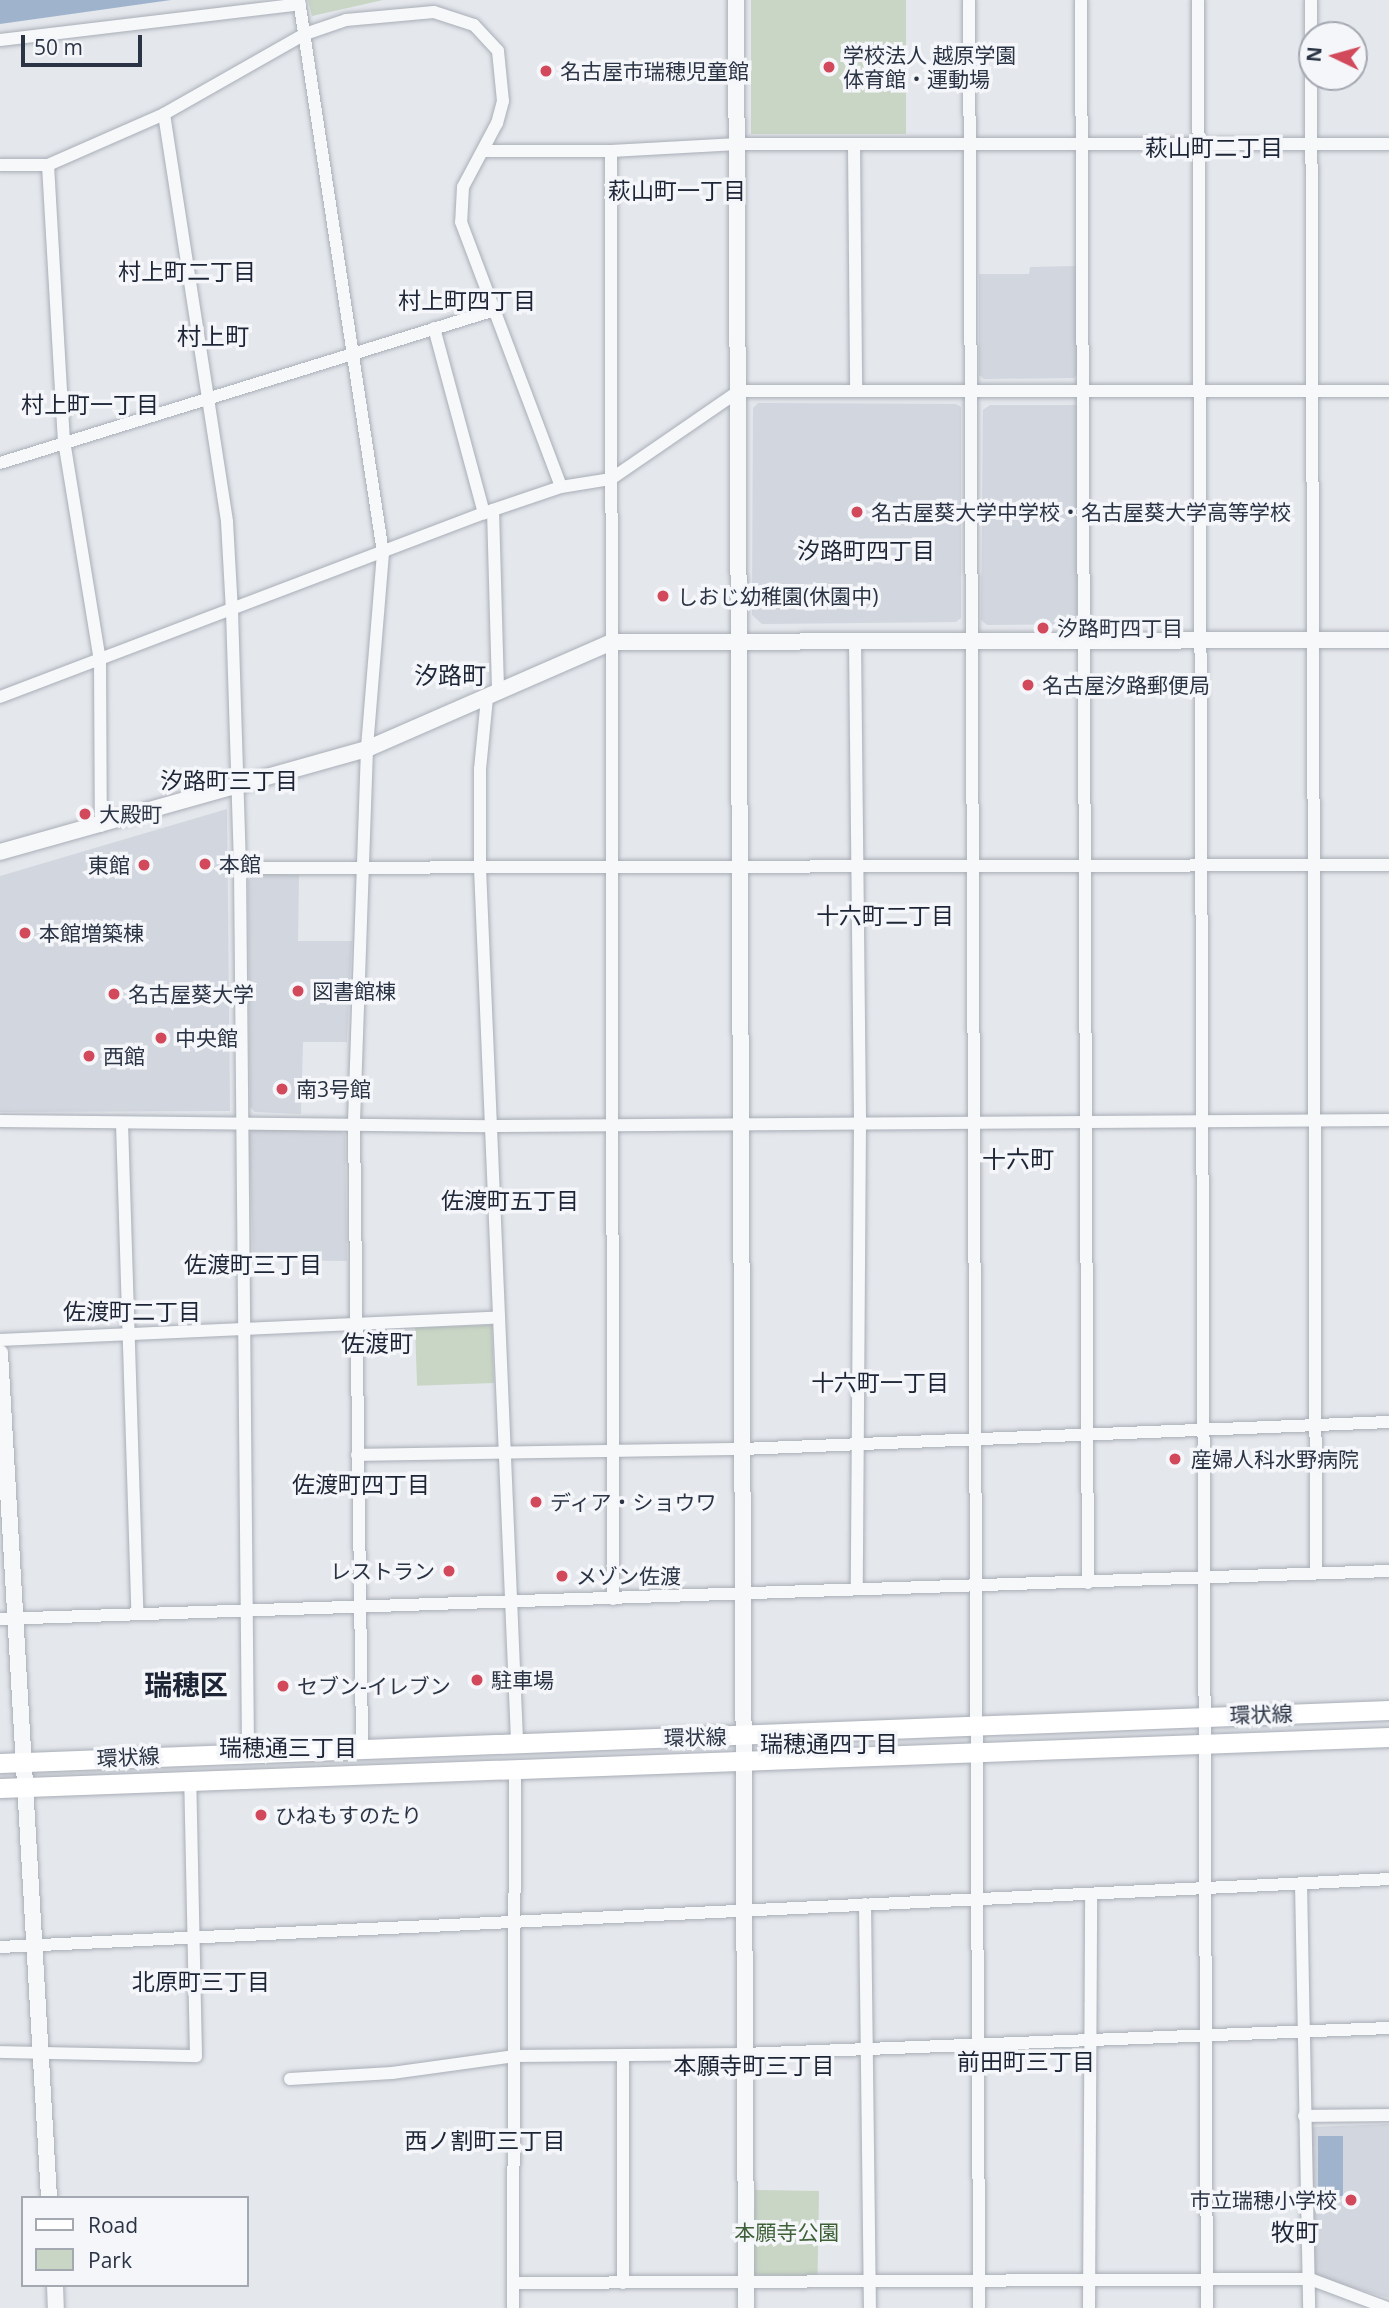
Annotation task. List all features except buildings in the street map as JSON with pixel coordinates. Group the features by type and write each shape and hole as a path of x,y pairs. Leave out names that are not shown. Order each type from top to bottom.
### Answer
{"main road":[{"name":"環状線","path":"0,1763 248,1751 743,1736 973,1724 1389,1710"},
{"name":"環状線","path":"0,1787 745,1763 1389,1737"}],"street":[{"path":"443,13 453,0"},
{"path":"736,0 742,1594 747,1908 744,2054 746,2308"},
{"path":"969,0 976,1121 973,1753 979,2308"},
{"path":"1081,0 1088,1583"},
{"path":"1198,0 1207,1716 1203,1888 1207,2308"},
{"path":"1311,0 1316,1572"},
{"path":"0,40 300,2 383,553 367,749 354,1124 362,1747"},
{"path":"0,165 48,165 164,114 305,34 346,20 395,12 443,13 474,25 489,38 503,68 500,112 459,203 461,222 561,487"},
{"path":"164,114 227,522 232,611 239,787 249,1611 248,1751"},
{"path":"483,151 611,151 738,144 1389,144"},
{"path":"854,144 856,391"},
{"path":"611,151 613,1599"},
{"path":"48,165 64,441 100,662 101,826"},
{"path":"0,463 64,441 495,310"},
{"path":"434,328 489,511 493,696 480,769 480,868 508,1602 517,1741"},
{"path":"0,697 100,662 489,511 561,487 611,479 739,391 1389,391"},
{"path":"0,852 101,826 367,749 612,642 1389,640"},
{"path":"855,641 860,1123 857,1587"},
{"path":"240,869 973,869 1389,865"},
{"path":"0,1121 741,1126 976,1121 1389,1120"},
{"path":"122,1123 137,1613"},
{"path":"0,1340 358,1321 497,1317"},
{"path":"0,1353 6,1619 26,1787 49,2196"},
{"path":"357,1455 742,1449 1087,1432 1389,1422"},
{"path":"6,1619 613,1599 857,1587 1088,1583 1389,1571"},
{"path":"513,2308 515,2056 512,1921 516,1771"},
{"path":"0,2052 40,2050 196,2056 190,1780"},
{"path":"0,1947 37,1947 194,1934 1389,1879"},
{"path":"1301,1884 1302,2032 1310,2308"},
{"path":"1089,2308 1091,1894"},
{"path":"864,1904 870,2308"},
{"path":"290,2079 392,2073 515,2056 744,2054 1389,2028"},
{"path":"623,2055 623,2283"},
{"path":"1304,2116 1389,2116"},
{"path":"513,2283 1310,2279 1387,2308"},
{"path":"55,2287 57,2308"}],"shaded area":[{"path":"1077,266 1077,374 1074,378 984,379 979,375 979,274 1029,274 1030,267"},
{"name":"名古屋葵大学中学校・名古屋葵大学高等学校","path":"758,403 956,404 961,407 961,618 956,622 762,624 752,615 753,408"},
{"name":"名古屋葵大学中学校・名古屋葵大学高等学校","path":"990,405 1078,405 1077,624 987,625 981,620 983,410"},
{"name":"名古屋葵大学","path":"227,809 230,1111 0,1112 0,876"},
{"name":"名古屋葵大学","path":"254,873 299,875 298,941 352,941 347,1042 303,1042 301,1114 255,1112 250,1107 248,881"},
{"path":"253,1129 341,1131 345,1135 347,1261 253,1260 249,1135"},
{"name":"市立瑞穂小学校","path":"1389,2124 1389,2298 1318,2278 1313,2273 1312,2127"}],"green space":[{"path":"308,0 383,0 312,16"},
{"name":"学校法人 越原学園 体育館・運動場","path":"751,0 906,0 906,134 751,134"},
{"path":"492,1325 494,1383 417,1386 415,1328"},
{"name":"本願寺公園","path":"755,2190 819,2191 818,2276 754,2275"}],"water":[{"path":"0,0 171,0 0,24"},
{"path":"1318,2136 1343,2136 1343,2196 1318,2196"}],"place":[{"name":"学校法人 越原学園 体育館・運動場","path":"829,67"},
{"name":"名古屋市瑞穂児童館","path":"546,71"},
{"name":"名古屋葵大学中学校・名古屋葵大学高等学校","path":"857,512"},
{"name":"しおじ幼稚園(休園中)","path":"663,596"},
{"name":"汐路町四丁目","path":"1043,628"},
{"name":"名古屋汐路郵便局","path":"1028,685"},
{"name":"大殿町","path":"85,814"},
{"name":"本館","path":"205,864"},
{"name":"東館","path":"144,865"},
{"name":"本館増築棟","path":"25,933"},
{"name":"図書館棟","path":"298,991"},
{"name":"名古屋葵大学","path":"114,994"},
{"name":"中央館","path":"161,1038"},
{"name":"西館","path":"89,1056"},
{"name":"南3号館","path":"282,1089"},
{"name":"産婦人科水野病院","path":"1175,1459"},
{"name":"ディア・ショウワ","path":"536,1502"},
{"name":"レストラン","path":"449,1571"},
{"name":"メゾン佐渡","path":"562,1576"},
{"name":"駐車場","path":"477,1680"},
{"name":"セブン-イレブン","path":"283,1686"},
{"name":"ひねもすのたり","path":"261,1815"},
{"name":"市立瑞穂小学校","path":"1351,2200"}],"district":[{"name":"萩山町二丁目","path":"1214,147"},
{"name":"萩山町一丁目","path":"677,190"},
{"name":"村上町二丁目","path":"187,271"},
{"name":"村上町四丁目","path":"467,300"},
{"name":"村上町","path":"213,336"},
{"name":"村上町一丁目","path":"90,404"},
{"name":"汐路町四丁目","path":"866,550"},
{"name":"汐路町","path":"450,675"},
{"name":"汐路町三丁目","path":"229,780"},
{"name":"十六町二丁目","path":"885,915"},
{"name":"十六町","path":"1018,1159"},
{"name":"佐渡町五丁目","path":"510,1200"},
{"name":"佐渡町三丁目","path":"253,1264"},
{"name":"佐渡町二丁目","path":"132,1311"},
{"name":"佐渡町","path":"377,1343"},
{"name":"十六町一丁目","path":"880,1382"},
{"name":"佐渡町四丁目","path":"361,1484"},
{"name":"瑞穂区","path":"186,1684"},
{"name":"瑞穂通四丁目","path":"829,1743"},
{"name":"瑞穂通三丁目","path":"288,1747"},
{"name":"北原町三丁目","path":"201,1981"},
{"name":"前田町三丁目","path":"1026,2061"},
{"name":"本願寺町三丁目","path":"754,2065"},
{"name":"西ノ割町三丁目","path":"485,2140"},
{"name":"牧町","path":"1295,2232"}]}
